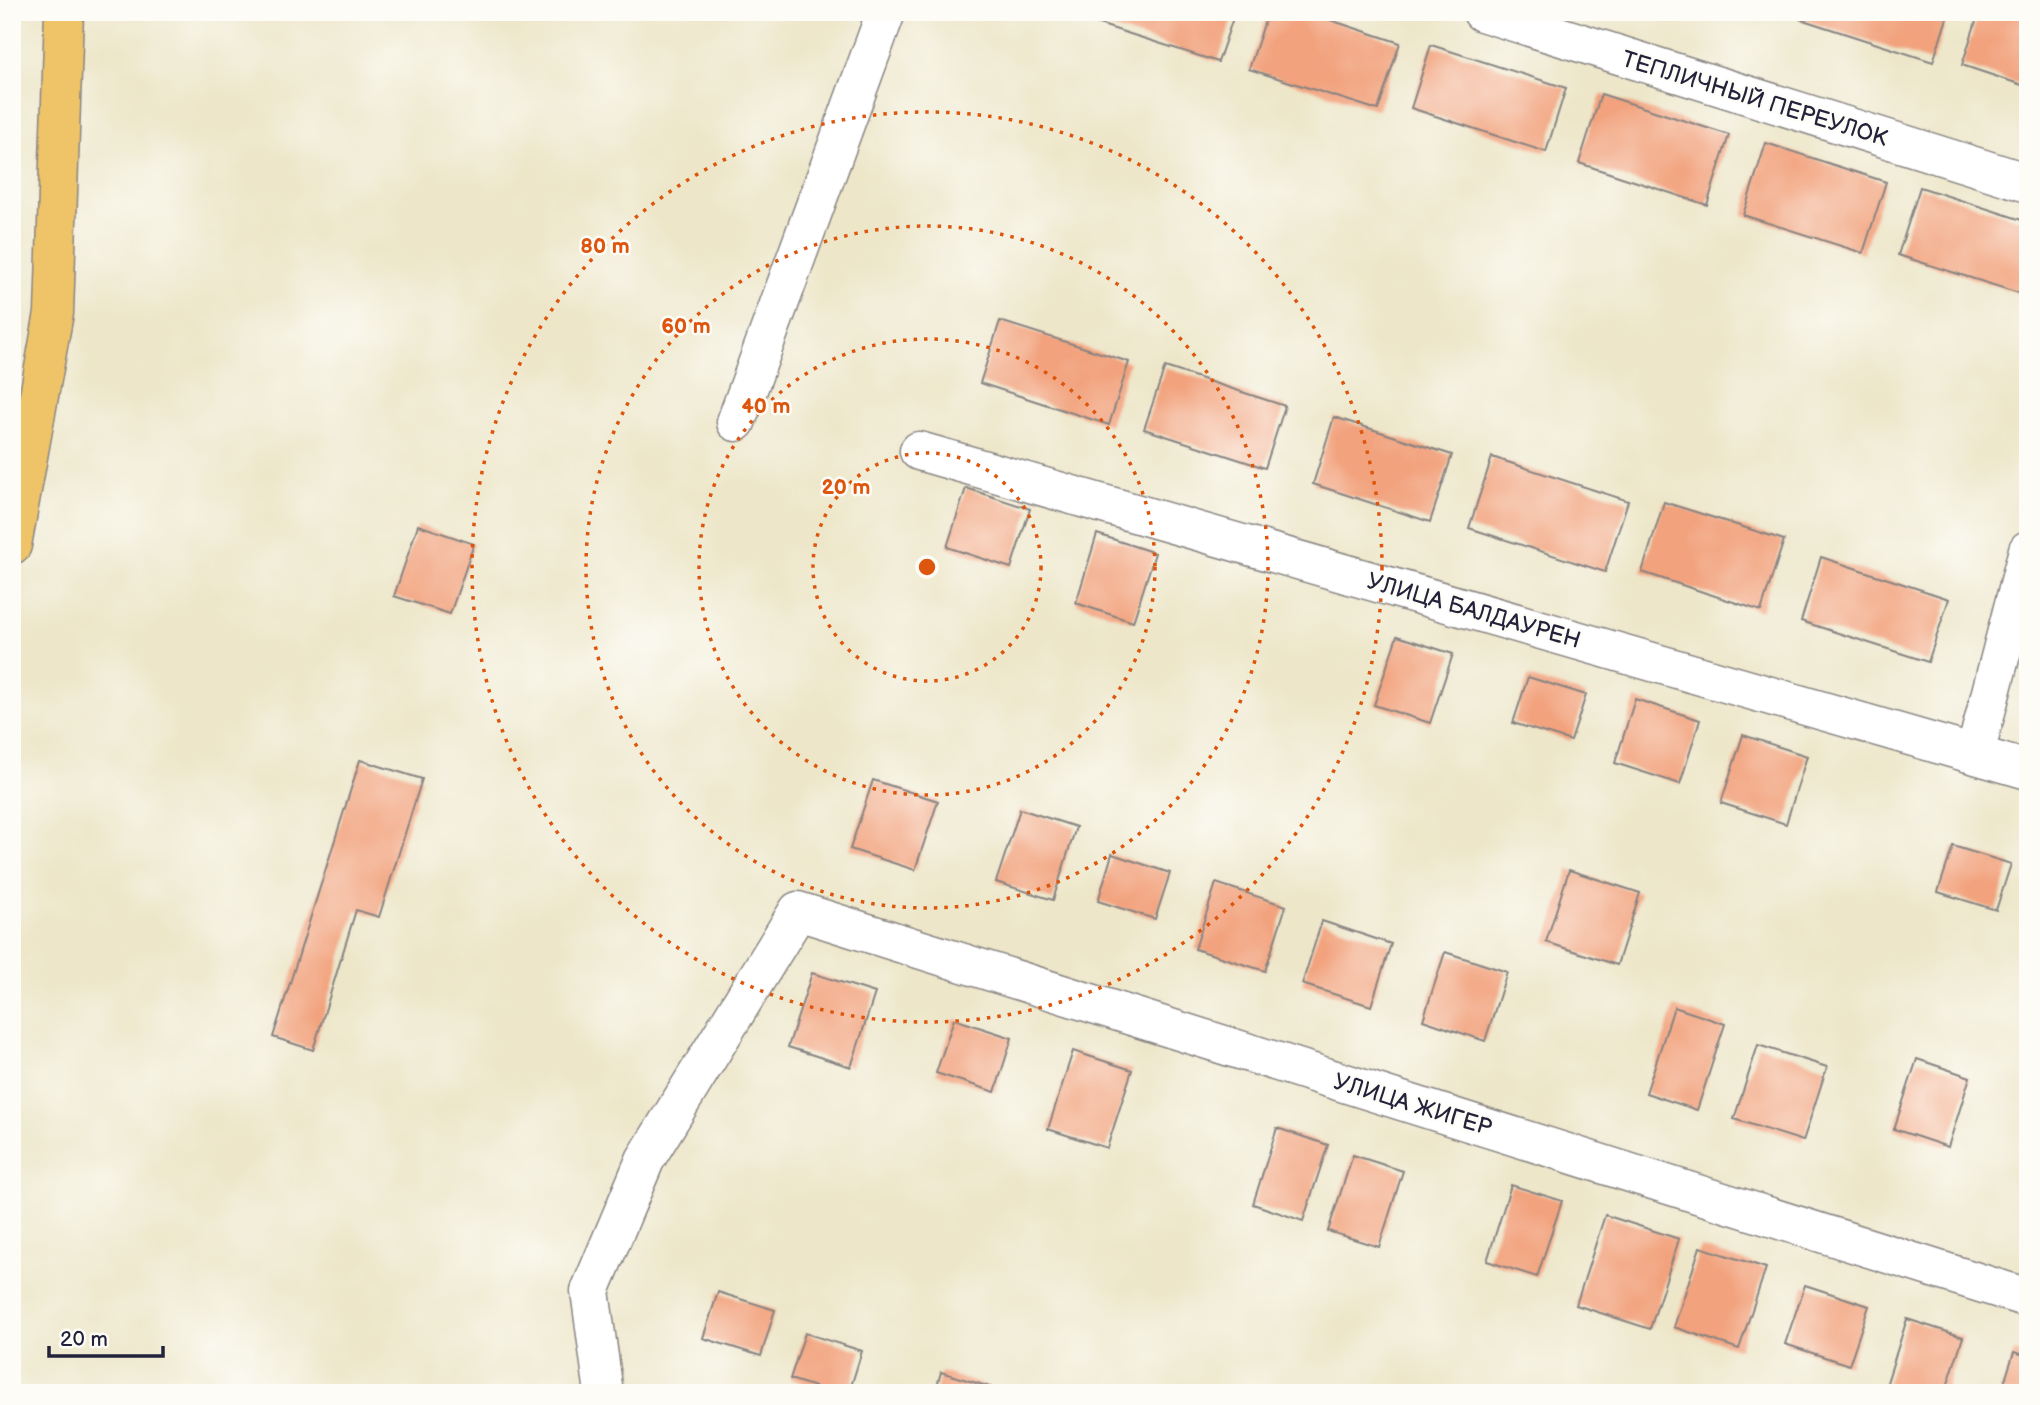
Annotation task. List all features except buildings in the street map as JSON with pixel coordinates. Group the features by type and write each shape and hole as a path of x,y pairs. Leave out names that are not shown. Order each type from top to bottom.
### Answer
{"main road":[{"path":"12,545 54,313 64,12"}],"street":[{"path":"736,422 886,12"},
{"name":"ТЕПЛИЧНЫЙ ПЕРЕУЛОК","path":"1482,12 2028,183"},
{"name":"УЛИЦА БАЛДАУРЕН","path":"919,452 2028,770"},
{"path":"1975,754 2028,550"},
{"name":"УЛИЦА ЖИГЕР","path":"604,1393 590,1291 645,1160 798,911 2028,1298"}]}
